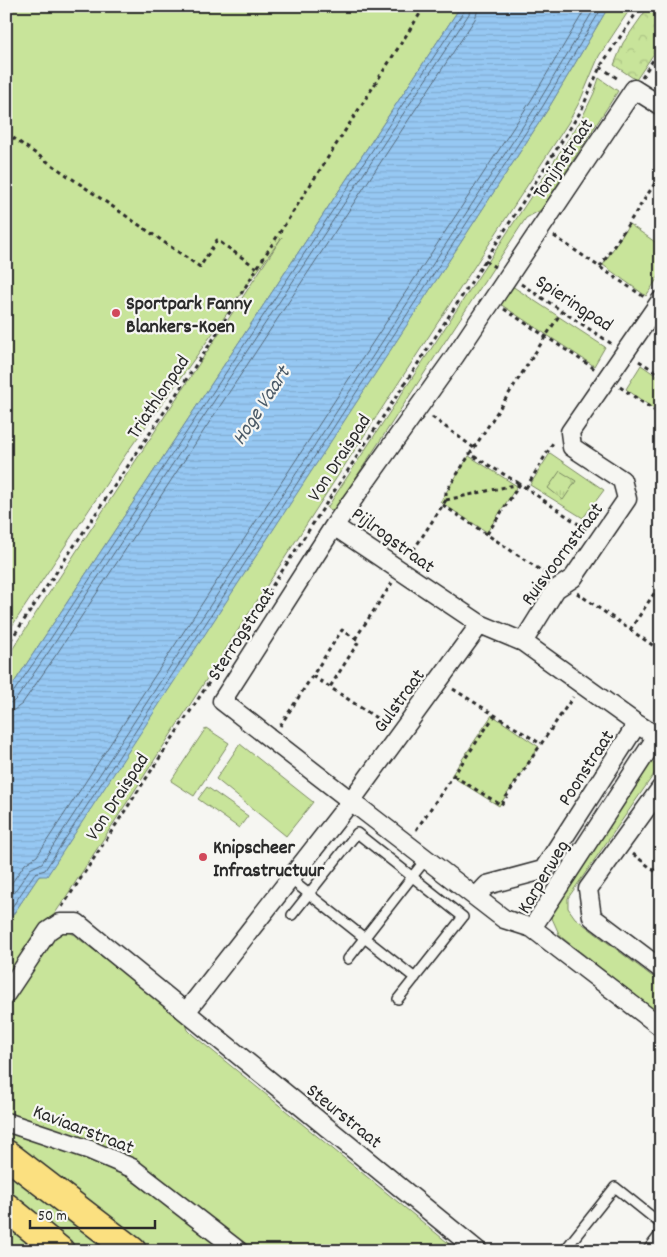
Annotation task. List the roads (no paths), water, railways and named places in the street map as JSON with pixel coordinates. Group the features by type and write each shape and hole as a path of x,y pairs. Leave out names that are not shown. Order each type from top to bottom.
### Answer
{"highway":[{"path":"6,1154 132,1251"},
{"path":"6,1207 60,1251"}],"street":[{"name":"Tonijnstraat","path":"508,276 634,89 661,106"},
{"name":"Pijlrogstraat","path":"508,276 334,526 480,624 523,642 637,724 659,735"},
{"name":"Ruisvoornstraat","path":"523,642 556,589 573,578 627,499 622,480 572,447 570,432 659,303"},
{"name":"Sterrogstraat","path":"334,526 222,701 350,801"},
{"name":"Gulstraat","path":"350,801 480,624"},
{"name":"Poonstraat","path":"476,897 486,885 543,870 637,724"},
{"name":"Karperweg","path":"659,735 532,928 661,1027"},
{"path":"661,788 588,889 592,917 661,969"},
{"path":"186,1012 350,801 504,919 532,928"},
{"name":"Steurstraat","path":"6,994 48,931 60,923 77,923 478,1251"},
{"name":"Kaviaarstraat","path":"6,1122 90,1150 132,1168 239,1251"}],"lane":[{"path":"292,915 356,833 463,917 398,999"},
{"path":"348,959 426,859"},
{"path":"290,879 415,978"},
{"path":"564,1251 615,1187 661,1224"},
{"path":"647,1251 661,1233"}],"water":[{"name":"Hoge Vaart","path":"461,6 609,6 548,109 47,876 39,876 6,925 6,695"}],"place":[{"name":"Sportpark Fanny Blankers-Koen","path":"116,313"},
{"name":"Knipscheer Infrastructuur","path":"203,857"}]}
